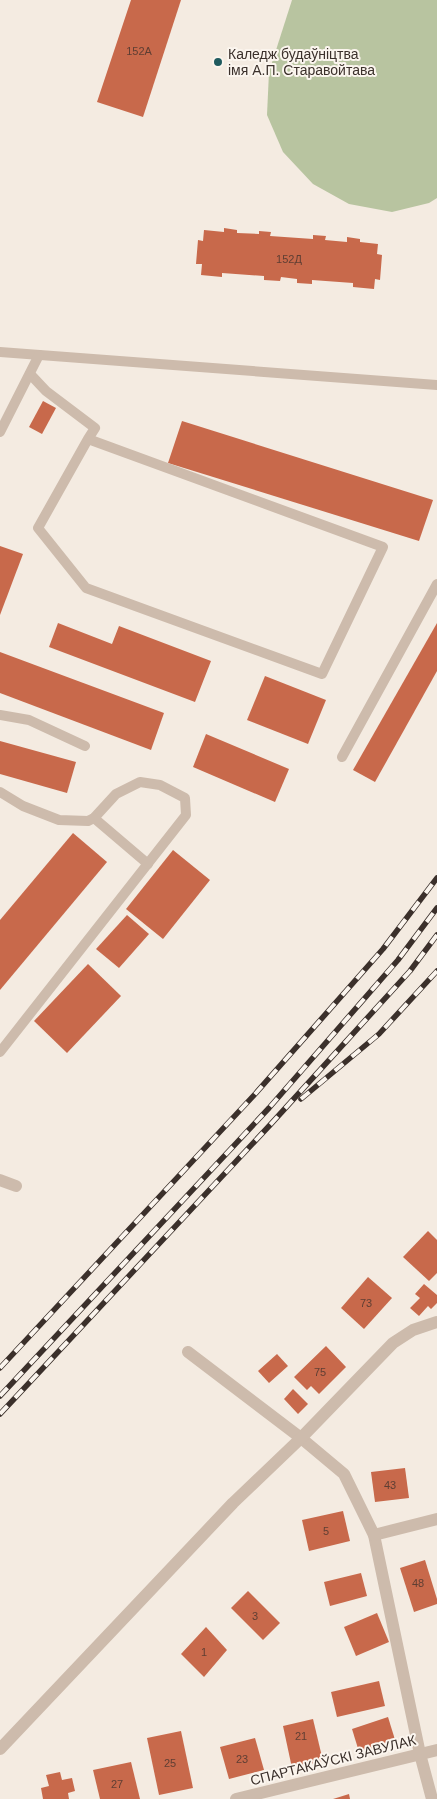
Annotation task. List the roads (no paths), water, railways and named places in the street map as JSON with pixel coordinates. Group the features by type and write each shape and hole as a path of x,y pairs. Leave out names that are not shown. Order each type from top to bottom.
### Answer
{"street":[{"path":"0,1180 16,1186"},
{"path":"0,1749 233,1503 300,1438 393,1342 413,1330 437,1322"},
{"path":"188,1352 344,1474 374,1535 420,1754 432,1799"},
{"path":"374,1535 437,1519"},
{"name":"СПАРТАКАЎСКІ ЗАВУЛАК","path":"236,1799 437,1750"}],"lane":[{"path":"0,352 437,385"},
{"path":"0,432 39,355"},
{"path":"30,374 46,391 95,428 88,439 38,528 86,588 322,674 383,547 88,439"},
{"path":"342,757 437,584"},
{"path":"0,715 29,720 85,746"},
{"path":"0,792 23,806 59,820 88,821 94,818 116,794 140,782 160,785 185,798 186,815 0,1052"},
{"path":"94,818 148,864"}],"railway":[{"path":"0,1368 256,1093 383,949 437,878"},
{"path":"0,1396 269,1108 398,960 437,908"},
{"path":"0,1414 270,1125 410,971 437,935"},
{"path":"301,1099 379,1034 437,971"}],"place":[{"name":"Каледж будаўніцтва імя А.П. Старавойтава","path":"218,62"}]}
